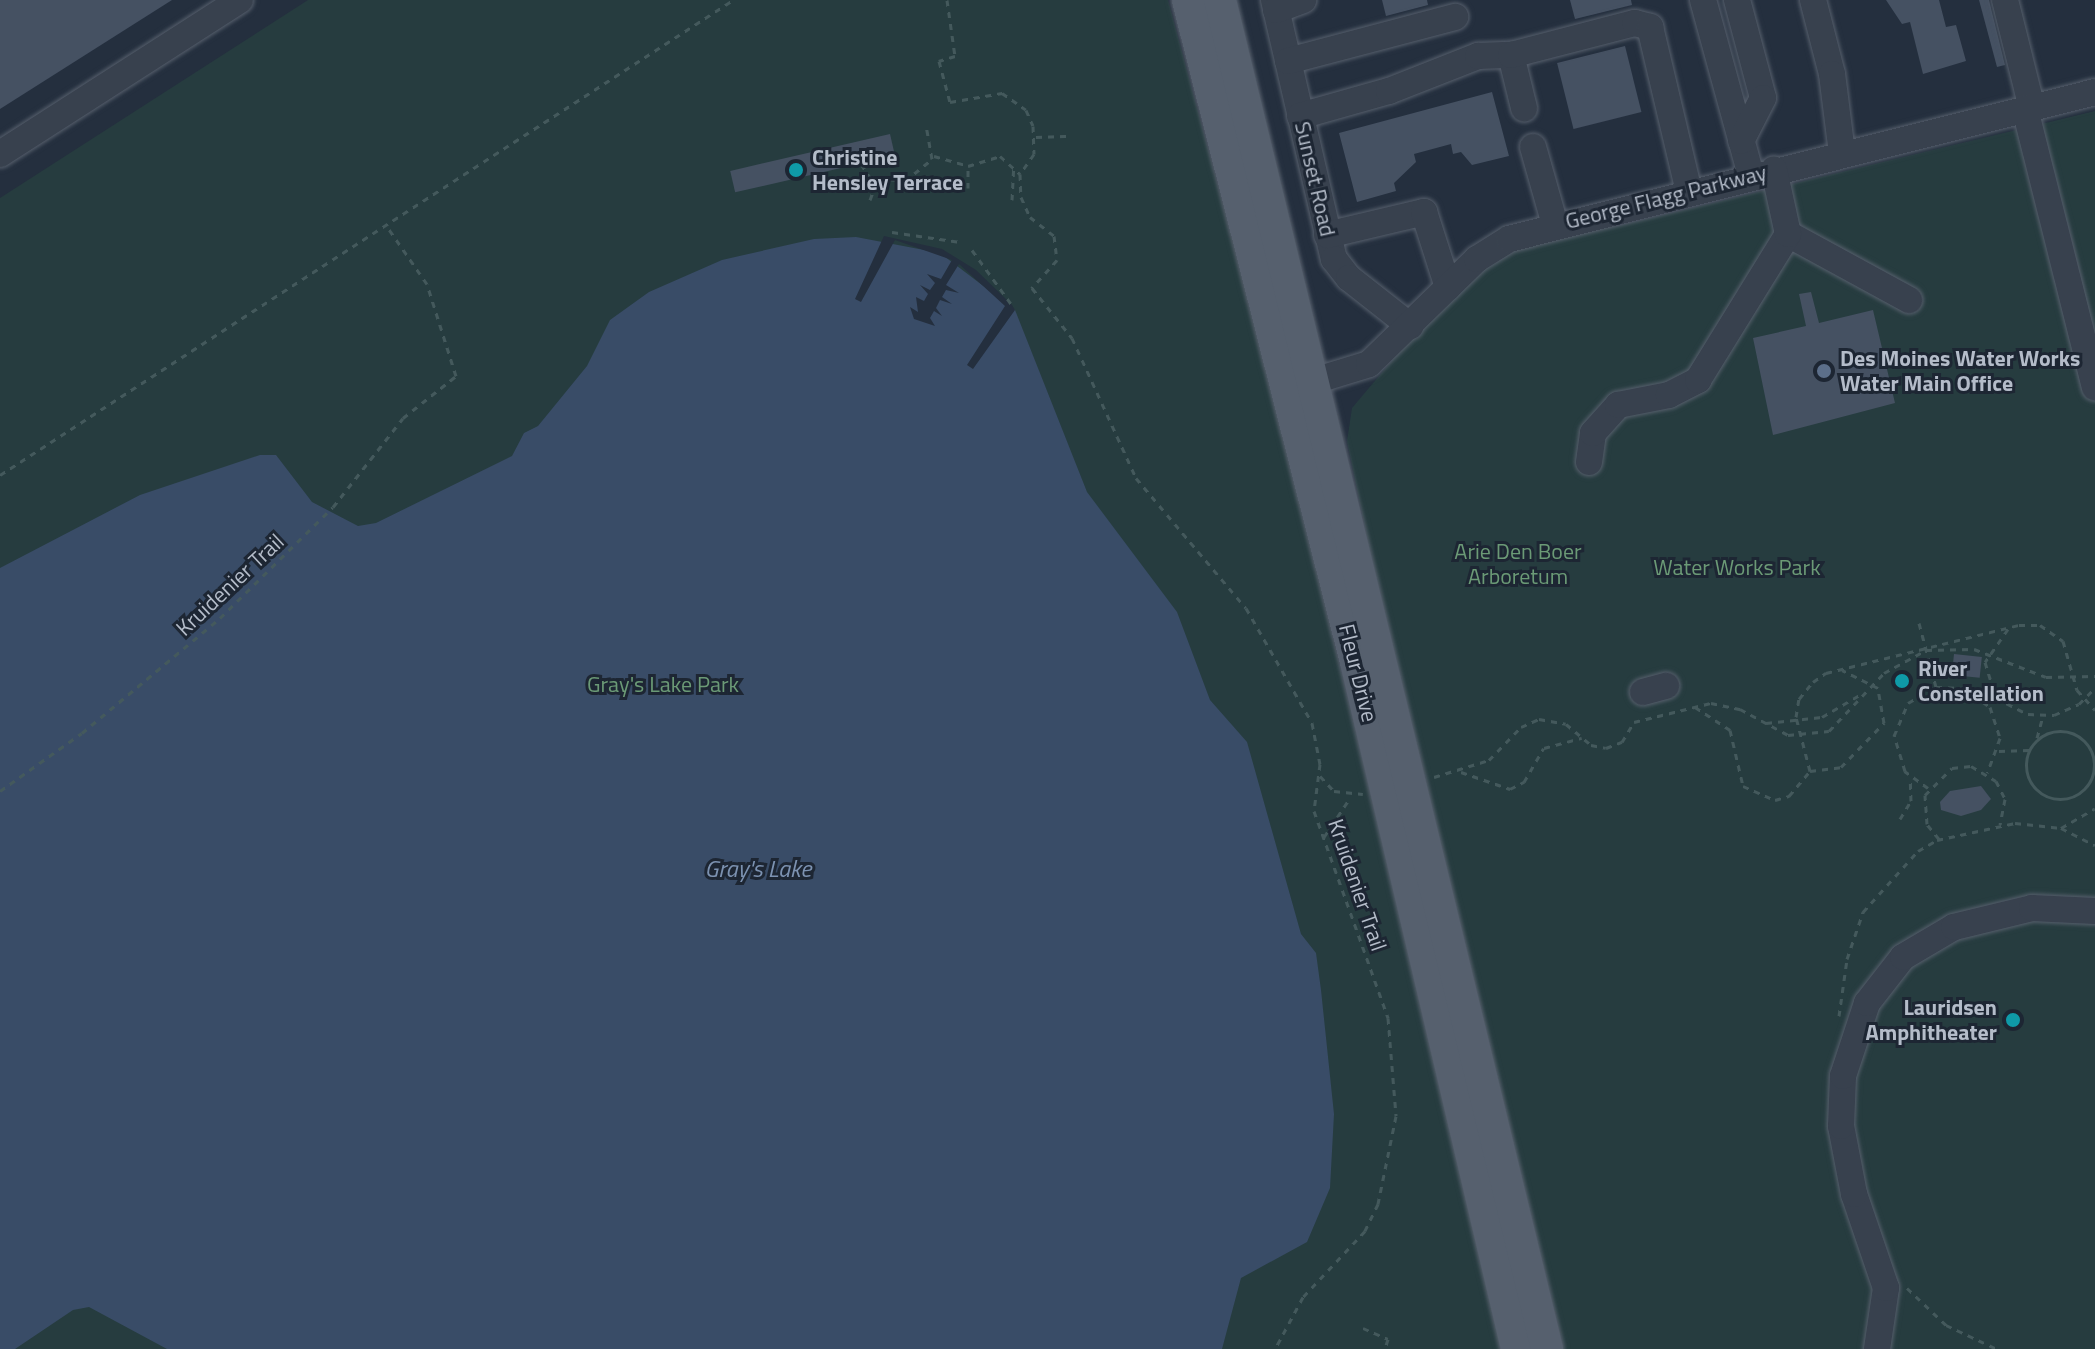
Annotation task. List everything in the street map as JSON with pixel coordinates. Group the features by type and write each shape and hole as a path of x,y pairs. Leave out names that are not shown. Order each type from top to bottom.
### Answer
{"main road":[{"name":"Fleur Drive","path":"1188,0 1298,386 1547,1349"},
{"name":"Fleur Drive","path":"1220,0 1356,662 1517,1349"}],"street":[{"path":"0,154 240,0"},
{"path":"1275,5 1303,0"},
{"path":"1703,0 1741,141 1763,173 1788,234 1909,300"},
{"path":"1737,0 1763,98 1741,141"},
{"path":"1813,0 1832,74 1842,153"},
{"path":"2005,0 2028,108 2052,265 2095,387"},
{"name":"Sunset Road","path":"1275,5 1327,235 1340,270 1410,326"},
{"path":"1288,61 1455,17"},
{"path":"1300,116 1389,91 1478,56 1511,55 1635,23 1650,27 1689,192"},
{"path":"1511,55 1524,108"},
{"name":"George Flagg Parkway","path":"1298,386 1369,364 1448,287 1509,239 2095,92"},
{"path":"1533,147 1555,225"},
{"path":"1327,235 1424,212 1448,287"},
{"path":"1589,462 1593,433 1618,405 1694,386 1788,234"},
{"path":"1877,1349 1886,1288 1854,1194 1841,1126 1843,1076 1867,1003 1903,957 1954,927 2032,908 2095,911"}],"path":[{"path":"0,475 733,0"},
{"path":"934,156 968,166 991,155 1014,165 1020,174 1034,154 1035,137 1026,110 1002,93 950,102 939,61 955,56 947,0"},
{"path":"926,125 934,156"},
{"path":"1035,137 1072,136"},
{"path":"873,182 884,175 909,179 934,156"},
{"path":"861,164 873,182 870,200"},
{"path":"1012,200 1014,165"},
{"path":"968,166 968,188"},
{"name":"Kruidenier Trail","path":"1020,174 1025,209 1057,246 1053,269 1032,288 1072,338 1136,478 1246,608 1312,723 1320,776 1314,811 1388,1018 1396,1116 1389,1162 1365,1231 1303,1297 1275,1349"},
{"name":"Kruidenier Trail","path":"0,791 176,656 274,568 359,478 403,418 456,376 427,284 386,224"},
{"path":"892,232 960,242"},
{"path":"972,250 1012,305"},
{"path":"1919,623 1936,687"},
{"path":"2018,625 1998,637 1988,653 1987,679 1996,698 2043,715 2085,700 2095,688"},
{"path":"1810,771 1797,722 1804,691 1839,670 2018,625 2040,625 2056,634 2073,678 2085,700 2095,710"},
{"path":"1434,777 1461,772 1489,760 1521,727 1539,719 1566,724 1598,747 1614,746 1634,722 1688,707 1723,704 1801,737 1840,724 1873,683 1926,649 1988,653 2031,674 2073,678 2095,676"},
{"path":"1688,707 1704,708 1724,722 1735,745 1737,778 1761,799 1789,796 1810,771 1841,767 1882,727 1885,702 1873,683 1839,670"},
{"path":"1900,819 1912,792 1909,774 1895,748 1896,729 1908,703 1936,687 1963,688 1988,705 1999,727 1999,751 1987,773"},
{"path":"1762,723 1797,722 1836,712 1866,691"},
{"path":"1988,705 1996,698"},
{"path":"2032,744 2051,732 2078,736 2090,750 2091,778 2070,797 2042,793 2029,779 2029,750 2043,715"},
{"path":"1882,727 1896,729"},
{"path":"1461,772 1510,789 1524,782 1544,748 1582,738"},
{"path":"1999,751 2029,750"},
{"path":"1941,839 1924,814 1928,788 1952,768 1987,773 2005,799 2000,825"},
{"path":"1909,774 1928,788"},
{"path":"1320,776 1351,797"},
{"path":"1324,837 1351,797 1365,794"},
{"path":"2061,828 2095,808"},
{"path":"1838,1026 1847,959 1863,912 1891,874 1941,839 2000,825 2061,828 2095,845"},
{"path":"1900,1280 1946,1325 1997,1349"},
{"path":"1363,1328 1388,1339 1385,1349"}],"green space":[{"name":"Gray's Lake","path":"308,0 1168,0 1266,362 1506,1349 0,1349 0,198"},
{"name":"Water Works Park","path":"2095,111 2095,1349 1558,1349 1370,553 1347,441 1352,408 1450,292 1521,242 1617,226"}],"water":[{"name":"Gray's Lake","path":"856,237 940,253 1015,310 1087,492 1177,612 1210,700 1247,742 1301,934 1316,953 1321,990 1334,1114 1330,1188 1307,1242 1241,1278 1222,1349 167,1349 89,1307 73,1310 15,1349 0,1349 0,568 140,495 260,455 276,455 312,502 358,526 376,523 512,456 524,433 538,426 587,366 610,320 649,292 722,260 814,239"}],"pier":[{"path":"884,236 942,249 976,270 1012,305 1015,310 973,369 967,365 1005,306 959,264 946,285 959,293 946,290 942,297 952,304 940,300 936,308 942,316 934,311 930,318 935,326 914,319 910,307 918,312 916,297 924,301 928,294 920,285 930,290 935,283 927,274 941,279 952,260 895,240 861,302 855,299"}],"building":[{"path":"0,0 172,0 0,109"},
{"path":"1382,0 1427,0 1428,5 1386,16"},
{"path":"1570,0 1631,0 1632,5 1575,19"},
{"path":"1886,0 1939,0 1946,27 1956,25 1966,61 1923,74 1910,22 1902,24"},
{"path":"1979,0 1989,0 2005,65 1997,67"},
{"path":"1625,46 1641,112 1574,129 1557,63"},
{"path":"1492,92 1509,156 1472,165 1461,152 1453,154 1451,144 1414,154 1416,162 1394,183 1396,191 1357,202 1339,133"},
{"name":"Christine Hensley Terrace","path":"890,134 895,155 735,192 730,171"},
{"name":"Des Moines Water Works Water Main Office","path":"1811,292 1819,323 1873,310 1895,403 1773,435 1753,338 1806,326 1799,294"},
{"path":"1954,654 1982,657 1980,678 1952,675"},
{"path":"1981,786 1991,799 1981,810 1961,816 1941,810 1940,802 1950,791"}],"place":[{"name":"Christine Hensley Terrace","path":"796,170"},
{"name":"Des Moines Water Works Water Main Office","path":"1824,371"},
{"name":"River Constellation","path":"1902,681"},
{"name":"Lauridsen Amphitheater","path":"2013,1020"}],"park label":[{"name":"Arie Den Boer Arboretum","path":"1518,564"},
{"name":"Gray's Lake Park","path":"663,685"}]}
